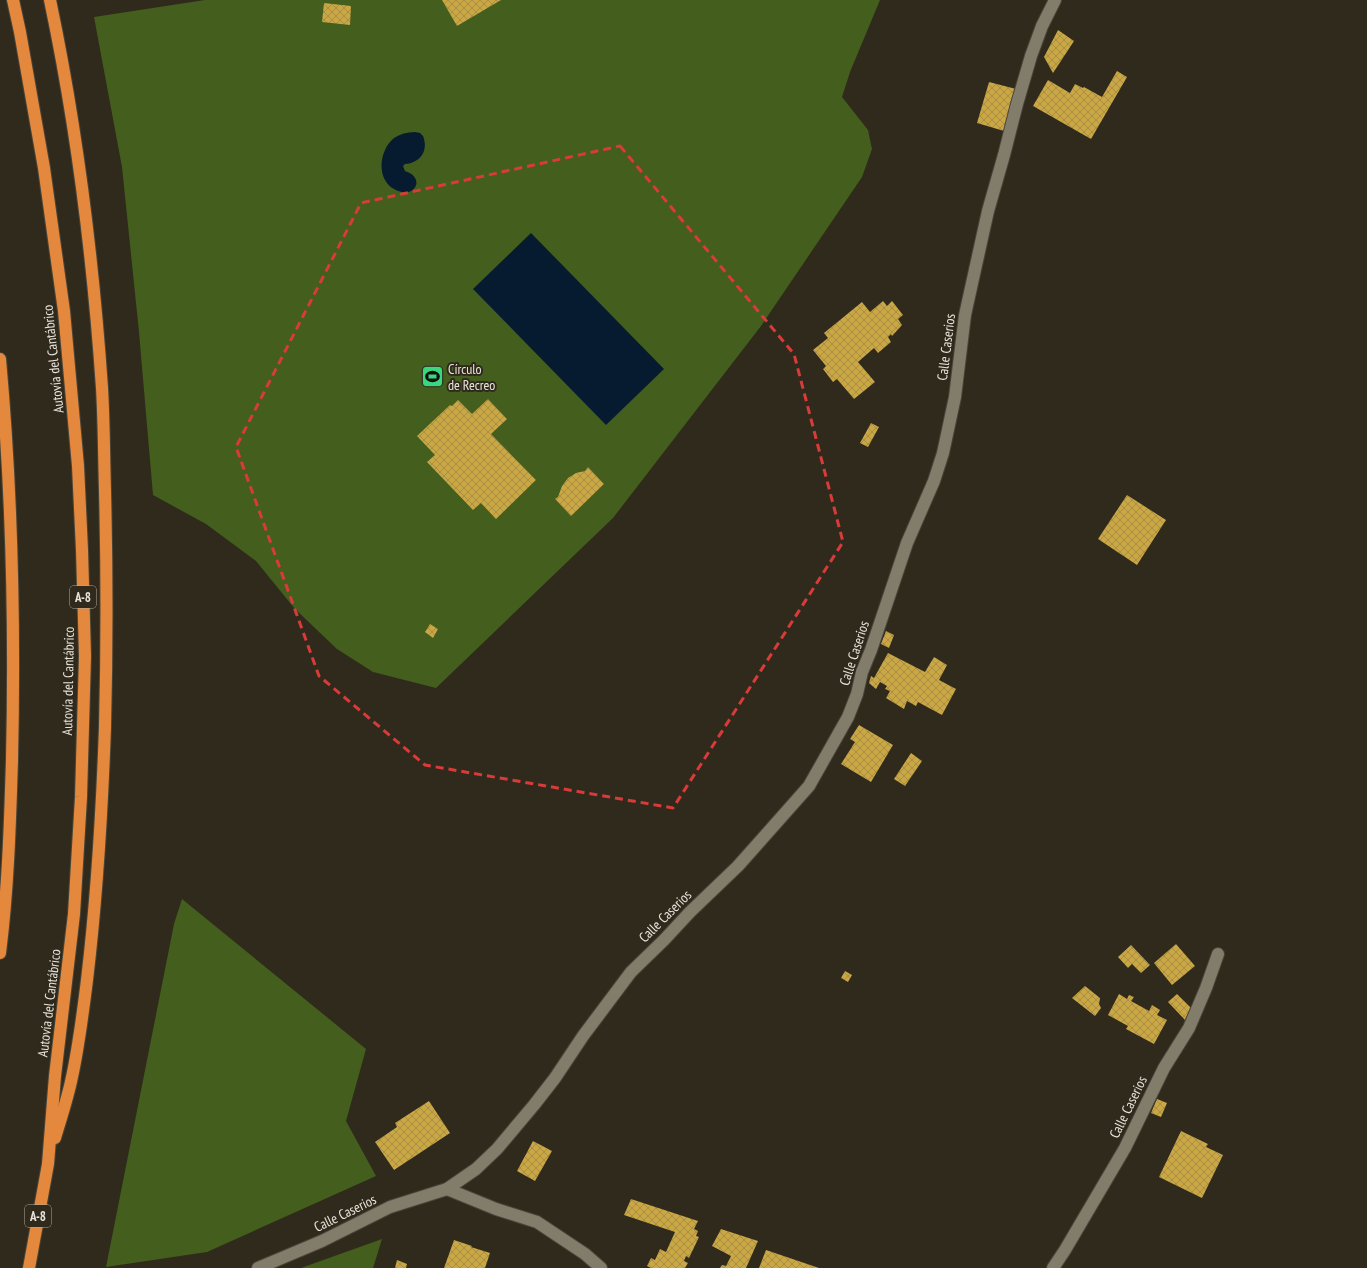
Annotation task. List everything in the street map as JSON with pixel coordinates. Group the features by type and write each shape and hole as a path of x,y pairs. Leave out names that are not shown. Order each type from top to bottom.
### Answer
{"highway":[{"name":"Autovía del Cantábrico","path":"13,0 44,168 64,311 78,466 85,656 81,797 74,914 55,1076 48,1164 29,1268"},
{"path":"48,1164 72,1080 91,946 101,824 107,637 101,375 88,239 69,93 50,0"},
{"path":"0,359 9,494 13,701 8,848 0,953"}],"street":[{"name":"Calle Caserios","path":"258,1268 322,1241 390,1207 447,1189 476,1168 497,1149 555,1078 583,1036 631,972 738,866 809,786 848,717 907,543 934,481 943,452 955,397 965,315 988,212 1031,56 1042,26 1055,0"},
{"name":"Calle Caserios","path":"1053,1268 1125,1148 1164,1068 1189,1028 1206,988 1218,954"},
{"path":"447,1189 496,1209 537,1222 585,1254 601,1268"}],"highlighted area":[{"path":"620,146 794,354 843,542 673,808 425,765 319,676 236,447 361,203"}],"green space":[{"name":"Círculo de Recreo","path":"205,0 880,0 850,72 842,97 868,130 872,149 862,177 761,326 613,518 436,688 373,672 337,649 295,609 256,561 206,524 153,495 139,332 122,167 94,17"},
{"path":"182,899 366,1049 346,1121 376,1176 207,1252 106,1267 174,924"},
{"path":"382,1239 373,1268 301,1268"}],"water":[{"path":"409,132 420,133 423,136 425,147 419,159 403,166 405,171 412,174 416,183 412,190 401,192 394,189 384,178 382,172 383,157 389,143 394,138"},
{"path":"531,233 664,369 606,425 473,289"}],"building":[{"path":"442,0 501,0 457,26"},
{"path":"324,3 351,6 350,25 322,22"},
{"path":"1058,30 1074,41 1053,73 1044,57"},
{"path":"1117,71 1127,77 1091,139 1033,106 1048,80 1070,93 1075,84 1083,88 1084,87 1102,97"},
{"path":"989,82 1016,89 1004,131 977,123"},
{"path":"883,301 887,306 892,301 903,315 898,319 902,325 892,336 891,334 888,337 891,342 878,353 874,348 858,362 875,382 854,399 837,379 833,382 823,369 826,366 813,350 828,338 824,333 862,302 870,312"},
{"path":"488,399 507,419 491,434 536,480 496,519 481,503 473,510 427,462 435,455 417,436 450,405 452,406 458,400 472,414"},
{"path":"871,423 879,427 868,447 860,443"},
{"path":"588,467 604,484 571,516 555,499 558,497 562,486 568,478 576,473 585,471"},
{"path":"1127,495 1166,520 1137,565 1098,539"},
{"path":"430,624 438,629 433,638 425,632"},
{"path":"886,631 894,635 889,648 881,644"},
{"path":"888,653 925,672 934,657 947,665 939,680 956,689 942,715 918,702 916,706 907,701 904,709 886,698 890,691 885,689 887,686 880,682 876,689 869,683 871,676 874,678"},
{"path":"859,725 893,745 871,782 841,764 855,742 850,739"},
{"path":"911,753 922,761 905,786 894,779"},
{"path":"1176,944 1195,966 1172,985 1154,963"},
{"path":"1131,945 1150,965 1141,973 1132,964 1128,968 1118,957"},
{"path":"845,971 852,975 848,982 841,978"},
{"path":"1085,986 1100,998 1099,1004 1101,1008 1095,1016 1072,998"},
{"path":"1119,994 1127,999 1129,995 1134,997 1131,1001 1149,1011 1152,1005 1160,1010 1157,1015 1167,1020 1154,1044 1126,1029 1128,1026 1108,1015"},
{"path":"1177,994 1191,1008 1185,1020 1168,1002"},
{"path":"1157,1099 1167,1103 1161,1117 1151,1113"},
{"path":"429,1101 450,1133 394,1170 375,1142 397,1127 395,1123"},
{"path":"1181,1131 1208,1144 1206,1147 1223,1155 1202,1198 1159,1177"},
{"path":"533,1141 552,1151 535,1181 517,1171"},
{"path":"631,1199 698,1221 694,1229 698,1231 696,1236 699,1237 689,1258 686,1256 684,1261 688,1263 685,1268 651,1268 647,1266 651,1258 655,1260 660,1249 666,1252 675,1232 624,1215"},
{"path":"721,1229 758,1241 746,1268 720,1268 722,1265 726,1266 731,1256 712,1246"},
{"path":"454,1240 490,1253 485,1268 444,1268"},
{"path":"766,1250 819,1268 759,1268"},
{"path":"397,1260 407,1264 406,1268 395,1268"}],"place":[{"name":"Círculo de Recreo","path":"432,377"}]}
